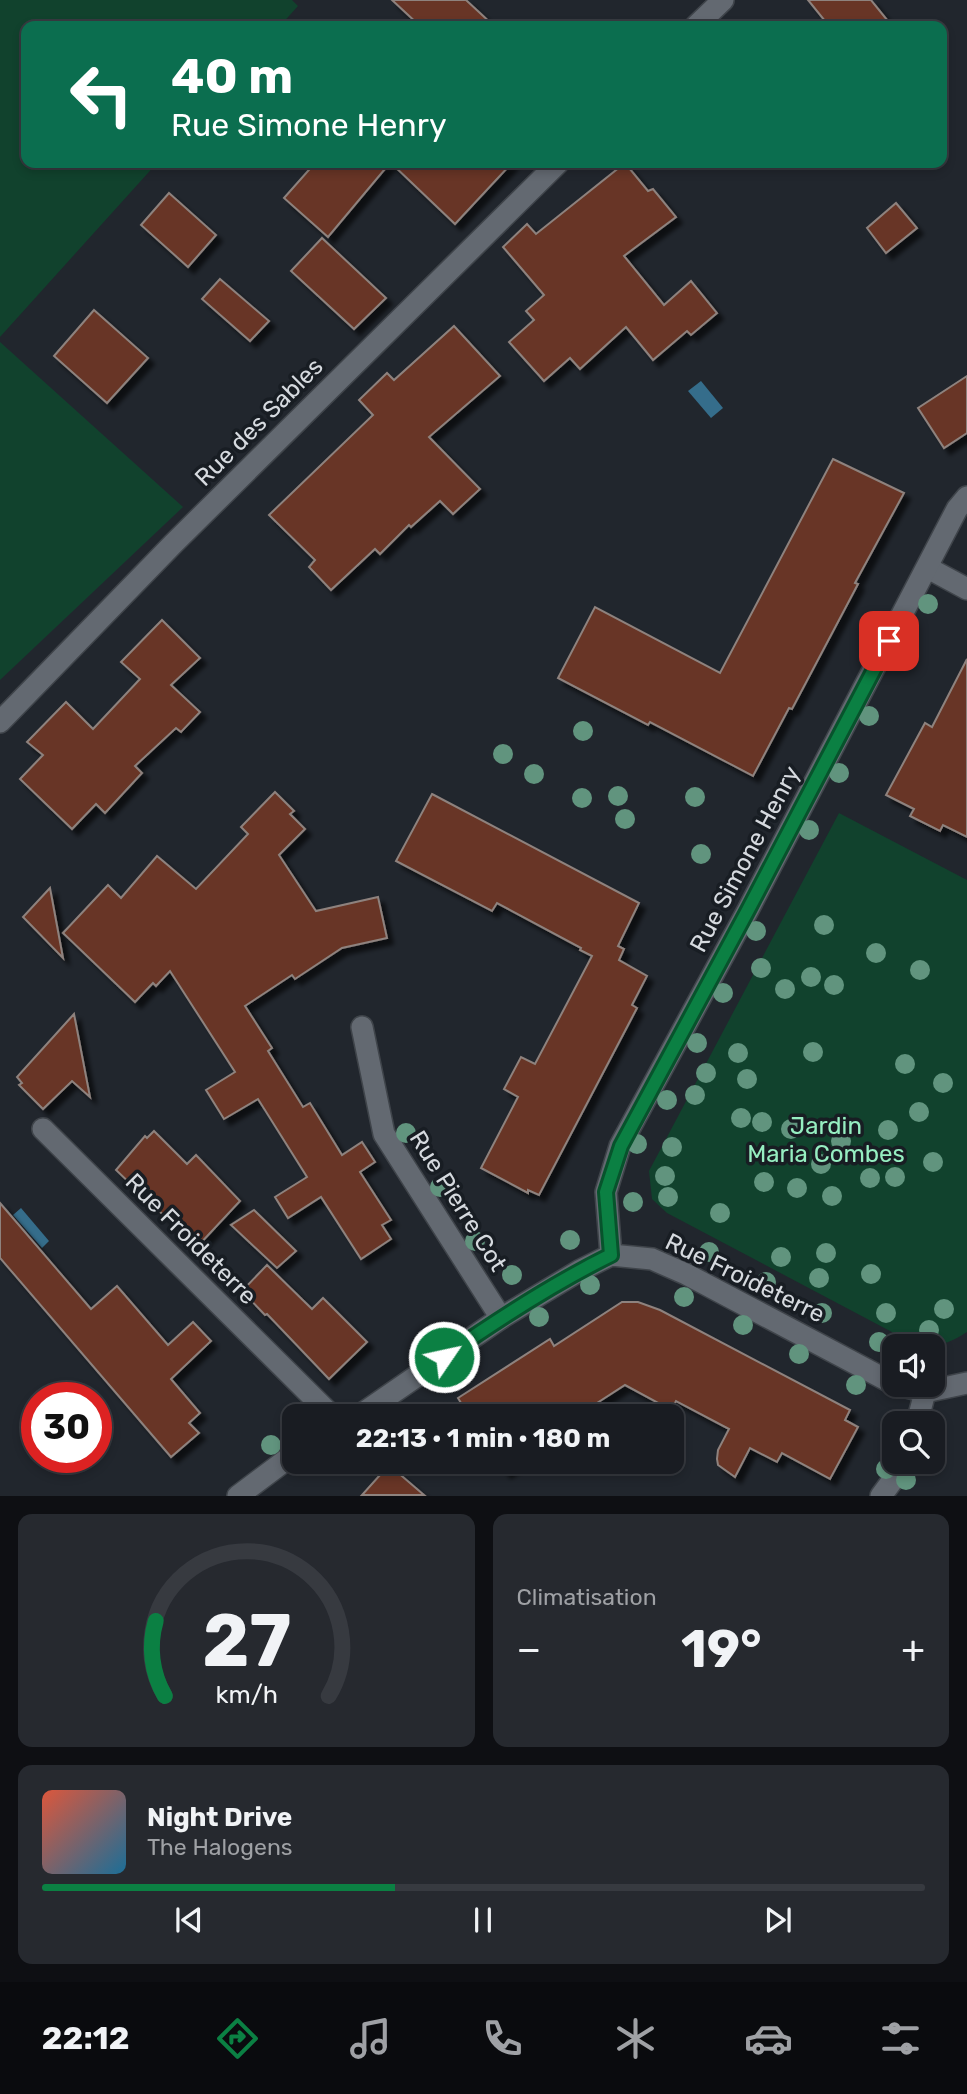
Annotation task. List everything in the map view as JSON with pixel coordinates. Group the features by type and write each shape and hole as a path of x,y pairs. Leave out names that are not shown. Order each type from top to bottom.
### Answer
{"street":[{"path":"701,21 723,0"},
{"name":"Rue des Sables","path":"0,722 173,544 553,168"},
{"name":"Rue Simone Henry","path":"611,1255 606,1192 621,1146 748,910 957,509 967,497"},
{"path":"928,568 967,589"},
{"name":"Rue Pierre Cot","path":"362,1027 384,1134 501,1318"},
{"name":"Rue Froideterre","path":"43,1129 320,1404"},
{"path":"376,1404 501,1318 611,1255"},
{"name":"Rue Froideterre","path":"611,1255 652,1259 882,1377"},
{"name":"Rue Froideterre","path":"945,1387 967,1382"},
{"path":"238,1496 282,1463"},
{"path":"881,1496 897,1474"}],"green space":[{"path":"0,0 292,0 298,6 284,21 21,21 21,168 152,168 0,337"},
{"path":"0,342 183,507 0,680"},
{"name":"Jardin Maria Combes","path":"839,813 967,880 967,1332 945,1343 945,1334 896,1334 667,1213 652,1199 649,1171"}],"water":[{"path":"701,381 723,408 711,418 688,391"},
{"path":"21,1208 49,1241 42,1248 13,1215"}],"building":[{"path":"392,0 466,0 489,21 415,21"},
{"path":"808,0 871,0 888,21 825,21"},
{"path":"311,168 386,168 328,237 284,198"},
{"path":"396,168 507,168 455,224"},
{"path":"619,168 629,168 648,191 653,189 676,217 624,256 664,305 691,281 717,313 691,335 687,331 653,360 626,327 580,369 570,358 544,381 509,342 534,320 526,311 544,295 503,247 527,224 536,234"},
{"path":"169,193 216,235 188,267 141,225"},
{"path":"896,203 917,228 886,253 867,228"},
{"path":"322,238 386,298 354,329 291,271"},
{"path":"220,279 269,321 250,341 202,299"},
{"path":"94,310 148,358 107,403 54,356"},
{"path":"454,326 500,376 429,437 480,489 453,514 440,501 411,527 409,525 380,554 375,549 331,590 309,567 315,560 269,515 373,415 359,400 387,373 394,380"},
{"path":"967,376 967,433 944,448 918,408"},
{"path":"833,459 904,493 792,709 789,708 753,776 558,678 595,607 720,673"},
{"path":"162,620 200,658 171,685 200,712 181,732 176,728 135,766 142,773 105,813 96,804 72,829 20,779 43,755 27,742 66,702 93,729 140,679 121,662"},
{"path":"967,659 967,837 943,825 940,831 910,816 914,809 886,795 925,723 932,727"},
{"path":"275,792 294,811 290,814 305,829 279,855 316,911 378,897 387,938 342,948 295,979 292,975 245,1006 272,1048 268,1051 303,1107 310,1103 342,1155 362,1142 375,1162 360,1172 391,1220 382,1225 391,1239 361,1259 321,1197 288,1218 275,1197 307,1177 258,1099 224,1119 206,1090 235,1072 170,971 156,986 153,983 135,1002 63,933 108,885 121,898 157,856 196,889 248,834 241,827"},
{"path":"432,794 639,903 618,946 624,949 619,960 647,976 632,1005 637,1008 539,1195 528,1190 528,1193 481,1168 518,1097 504,1089 521,1057 535,1064 592,956 497,903 492,911 396,861"},
{"path":"50,888 63,958 23,917"},
{"path":"74,1014 90,1097 72,1081 43,1109 19,1085 22,1083 17,1077"},
{"path":"154,1131 187,1164 196,1155 240,1201 197,1247 116,1170 145,1136 147,1138"},
{"path":"0,1203 91,1309 117,1286 168,1345 193,1322 211,1341 171,1379 200,1413 189,1423 199,1433 171,1457 112,1388 112,1382 107,1382 0,1258"},
{"path":"254,1210 296,1251 277,1268 231,1225"},
{"path":"267,1265 312,1309 323,1298 367,1342 329,1379 242,1291"},
{"path":"622,1302 638,1302 660,1310 850,1410 845,1420 858,1427 830,1479 782,1453 777,1462 750,1448 735,1477 718,1465 717,1459 718,1450 729,1429 684,1404 676,1401 674,1404 660,1404 625,1385 596,1404 462,1404 458,1398 550,1339 554,1346"},
{"path":"381,1474 400,1474 424,1495 362,1495"}],"route":[{"path":"444,1357 501,1318 611,1255 606,1192 621,1146 889,641"}]}
